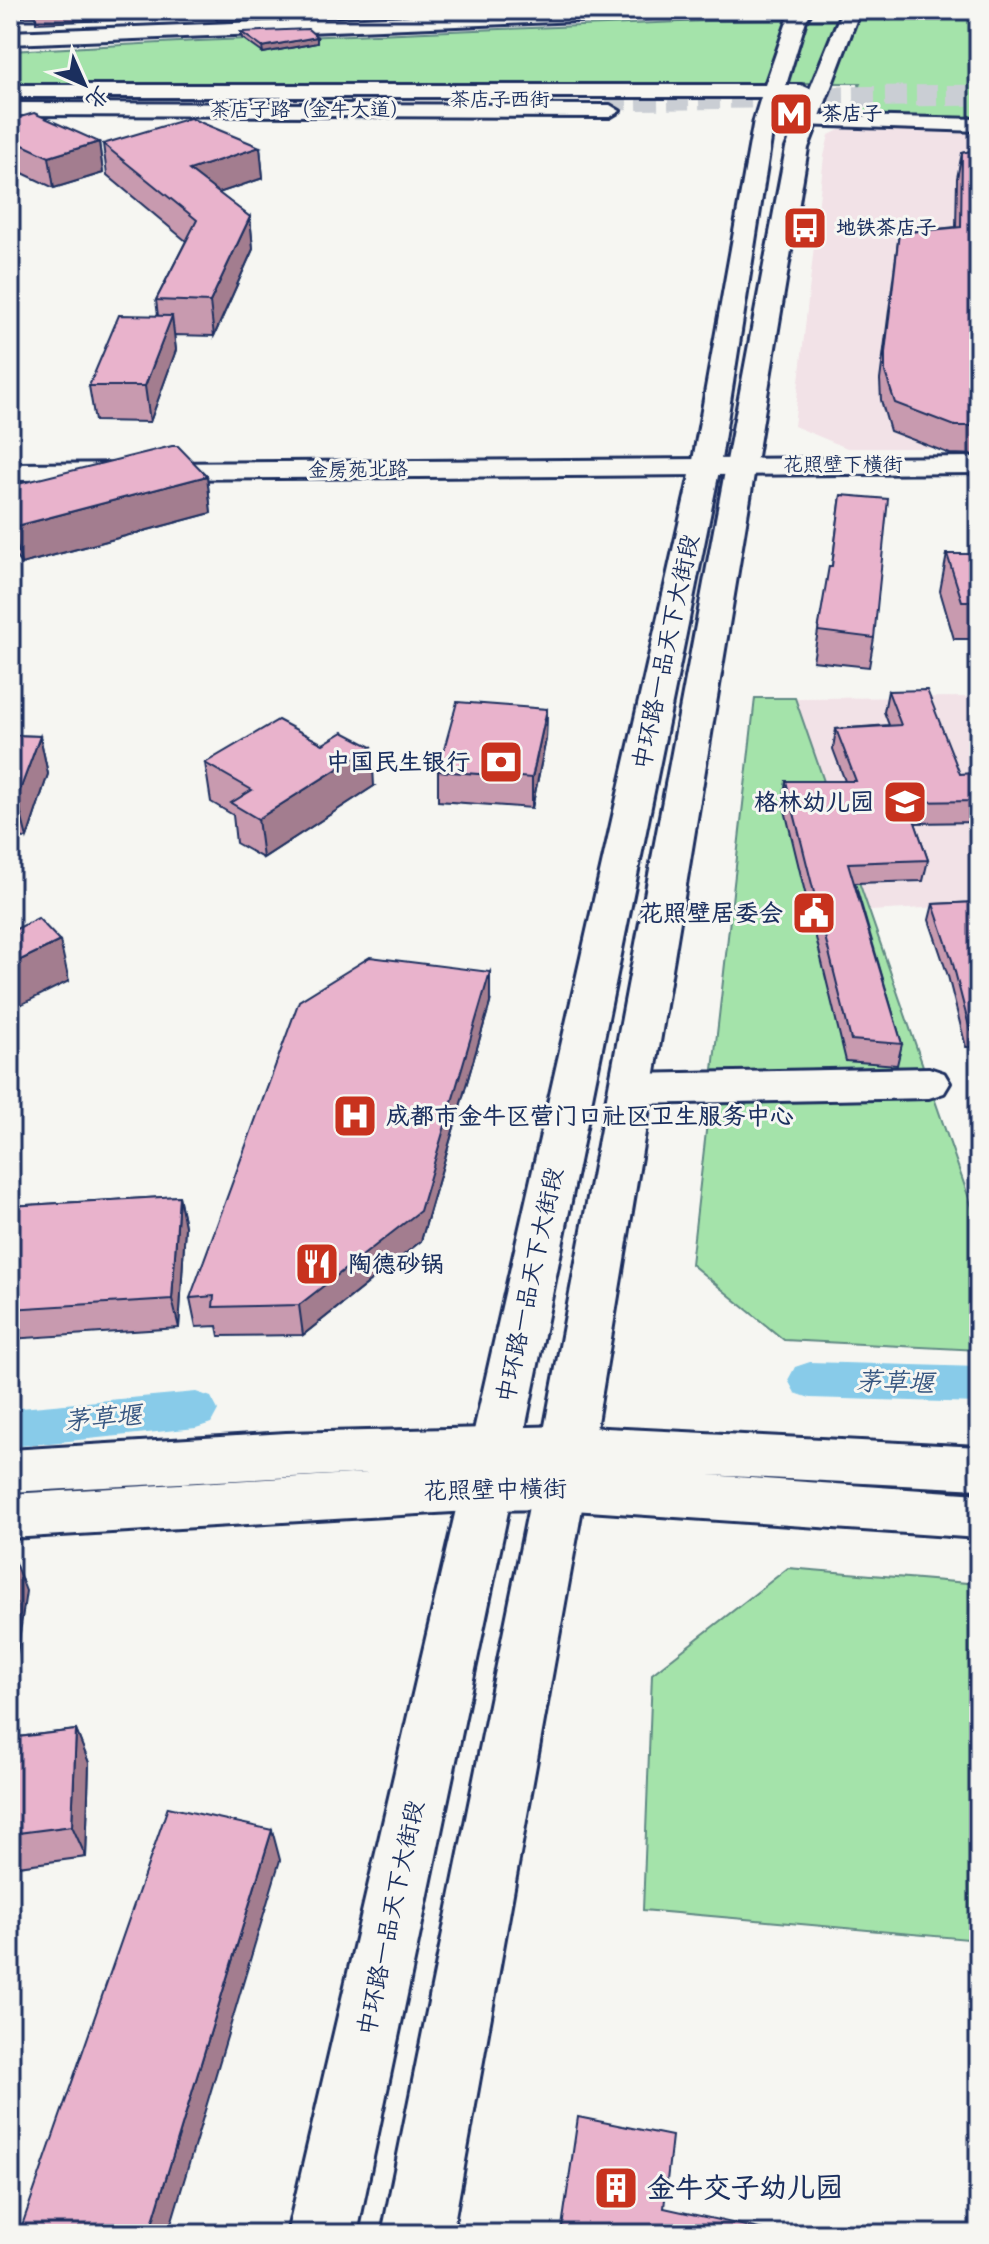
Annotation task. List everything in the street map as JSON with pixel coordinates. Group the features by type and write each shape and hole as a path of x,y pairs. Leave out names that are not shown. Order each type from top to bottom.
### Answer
{"main road":[{"path":"10,38 702,10"},
{"name":"中环路一品天下大街段","path":"417,2234 563,1467 631,1089 724,466 762,110 797,19 804,10"},
{"name":"中环路一品天下大街段","path":"322,2234 490,1469 797,148 851,10"},
{"path":"10,91 762,110 813,106"},
{"name":"茶店子西街","path":"10,99 614,110"},
{"path":"762,110 813,106"},
{"name":"茶店子路（金牛大道）","path":"10,109 614,110"},
{"path":"10,118 614,110"}],"street":[{"path":"813,106 979,125"},
{"name":"花照壁下横街","path":"724,466 979,465"},
{"name":"金房苑北路","path":"10,472 724,466"},
{"path":"631,1089 929,1083"},
{"name":"花照壁中横街","path":"10,1471 286,1454 490,1469"},
{"name":"花照壁中横街","path":"563,1467 979,1516"},
{"name":"花照壁中横街","path":"10,1516 490,1469 979,1468"}],"shaded area":[{"path":"841,129 979,131 979,448 847,448 794,426 824,156 829,135"},
{"name":"格林幼儿园","path":"979,697 979,905 870,911 795,698"}],"green space":[{"path":"979,13 979,122 850,118 860,83 10,83 10,51 706,21 887,19"},
{"path":"755,698 795,698 979,1227 979,1350 784,1340 691,1264"},
{"path":"788,1568 979,1584 979,1940 643,1910 652,1674"}],"building":[{"path":"308,29 317,37 262,47 241,32"},
{"path":"34,113 99,142 49,157 10,139 10,120"},
{"path":"190,118 260,147 189,170 250,217 210,302 156,300 197,220 103,144"},
{"path":"979,149 979,426 955,426 895,403 885,372 885,353 899,233 961,227 962,153"},
{"path":"119,315 172,316 145,386 89,386"},
{"path":"178,446 207,476 13,527 10,522 10,486"},
{"path":"841,495 888,499 874,638 818,631 829,566 832,566"},
{"path":"947,554 979,554 979,601 962,601"},
{"path":"927,690 960,774 979,773 979,801 908,802 928,860 848,863 902,1044 851,1040 786,781 856,781 836,729 901,725 888,691"},
{"path":"457,702 547,709 532,778 438,771"},
{"path":"278,720 323,744 343,732 372,747 258,819 231,803 252,790 205,763"},
{"path":"10,735 40,736 17,798 10,798"},
{"path":"979,902 979,1030 970,1030 952,960 933,904"},
{"path":"38,918 60,941 10,965 10,932"},
{"path":"370,957 490,972 420,1211 299,1305 213,1307 214,1296 190,1298 299,1001"},
{"path":"179,1196 172,1299 10,1309 10,1206"},
{"path":"76,1730 72,1826 10,1834 10,1738"},
{"path":"168,1807 272,1830 149,2234 19,2234"},
{"name":"金牛交子幼儿园","path":"578,2117 672,2136 664,2208 782,2234 561,2234"}],"waterway":[{"name":"茅草堰","path":"810,1380 979,1385"},
{"name":"茅草堰","path":"10,1428 196,1410"}],"tunnel":[{"path":"606,100 979,95"}],"place":[{"name":"茶店子","path":"791,114"},
{"name":"地铁茶店子","path":"805,228"},
{"name":"中国民生银行","path":"501,762"},
{"name":"格林幼儿园","path":"905,802"},
{"name":"花照壁居委会","path":"814,913"},
{"name":"成都市金牛区营门口社区卫生服务中心","path":"355,1116"},
{"name":"陶德砂锅","path":"317,1264"},
{"name":"金牛交子幼儿园","path":"616,2188"}]}
